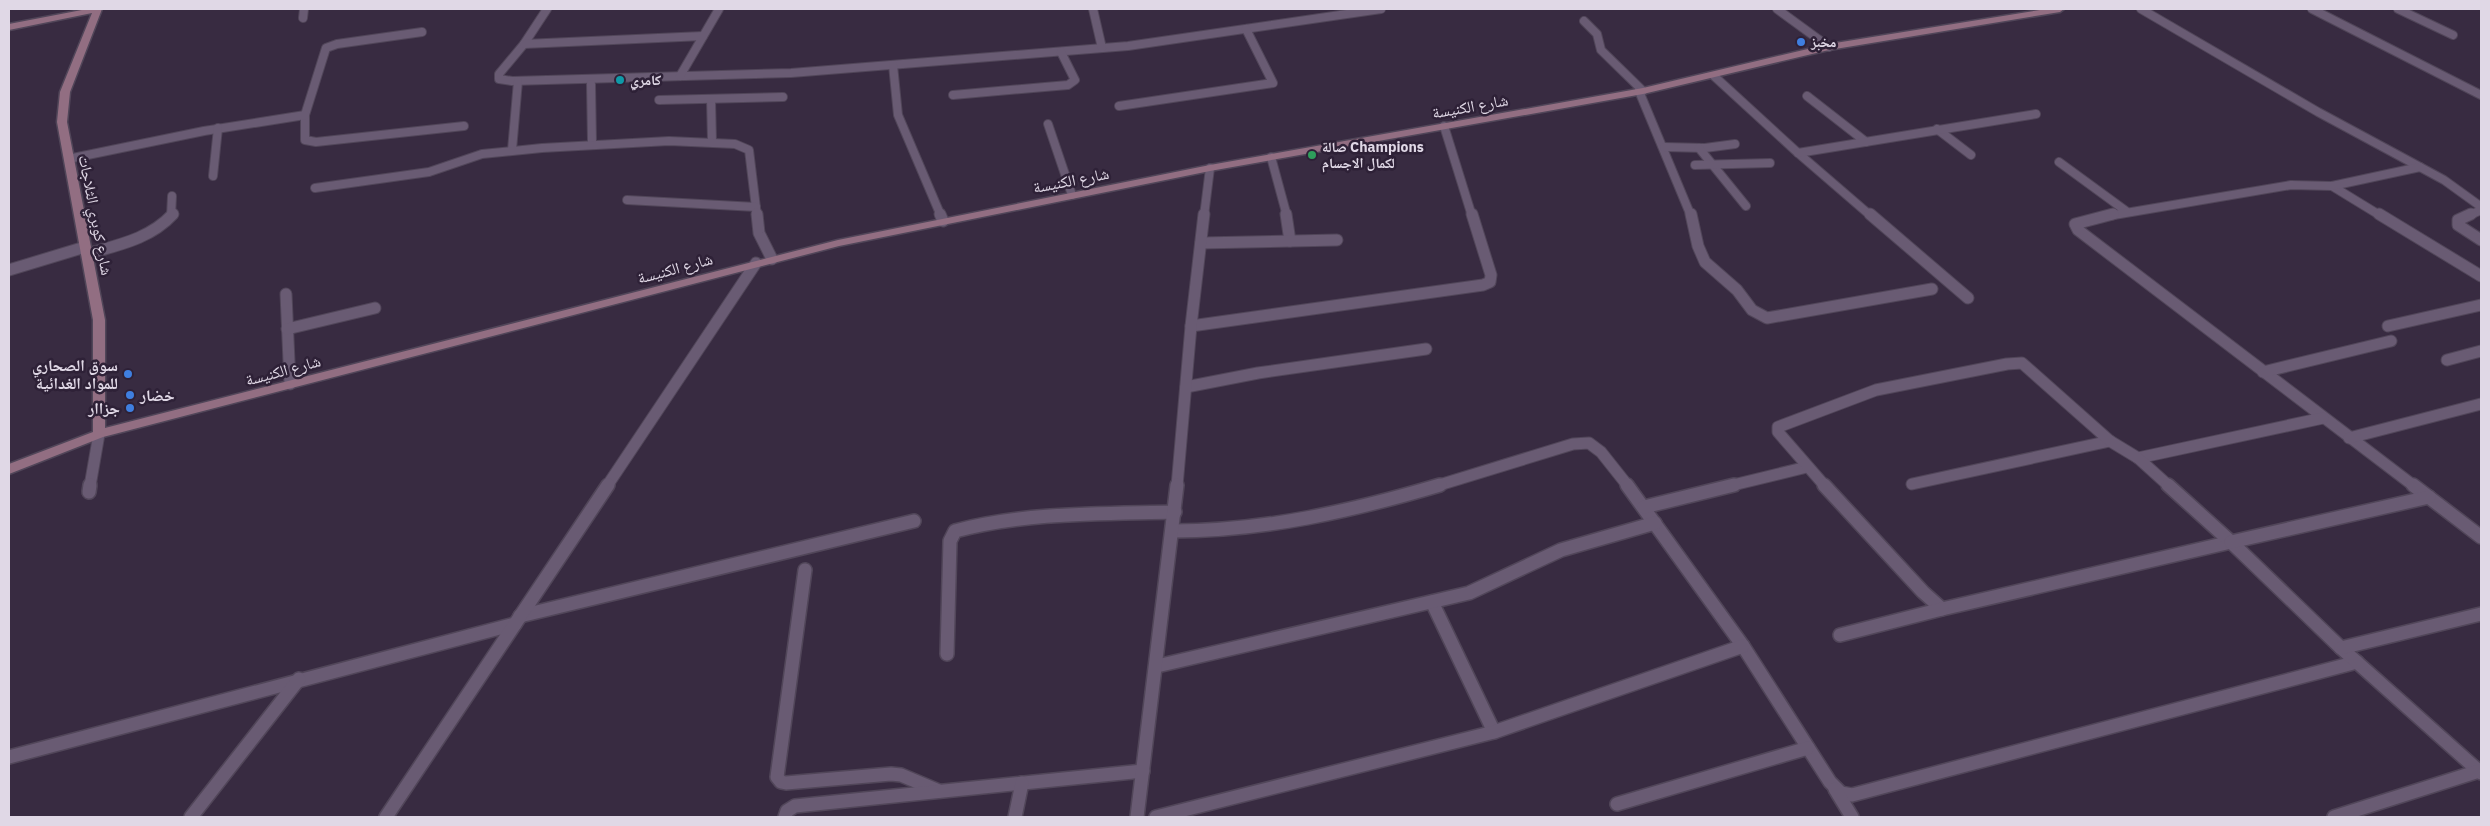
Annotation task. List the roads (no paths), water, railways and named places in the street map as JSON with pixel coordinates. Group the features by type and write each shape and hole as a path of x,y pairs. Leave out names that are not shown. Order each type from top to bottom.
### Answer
{"main road":[{"path":"9,27 98,9"},
{"name":"شارع كوبري الثلاجات","path":"98,9 64,99 62,122 100,331 99,434"},
{"name":"شارع الكنيسة","path":"9,469 99,434 772,259 943,221 1210,168 1641,91 1714,76 1829,47 2060,9"}],"street":[{"path":"98,9 103,9"},
{"path":"302,18 304,9"},
{"path":"547,9 524,44 498,77 502,80 792,73 893,66 1102,48 1381,9"},
{"path":"680,76 719,9"},
{"path":"1093,9 1102,48"},
{"path":"1320,9 1329,17"},
{"path":"1778,9 1829,47"},
{"path":"2141,9 2318,112 2444,180 2480,206 2481,209 2479,211 2458,220 2458,225 2481,240"},
{"path":"2312,9 2477,89 2481,95"},
{"path":"2398,9 2453,35"},
{"path":"1584,21 1597,34 1599,46 1604,53 1641,91 1694,223 1701,255 1720,278 1738,291 1750,310 1758,316 1767,318 1932,289"},
{"path":"1119,106 1273,83 1246,29"},
{"path":"422,32 337,44 326,48 305,115 305,137 308,142 464,126"},
{"path":"524,44 703,36"},
{"path":"954,95 1068,85 1076,80 1061,52"},
{"path":"893,66 898,115 943,221"},
{"path":"1714,76 1798,153 1968,298"},
{"path":"512,150 518,81"},
{"path":"591,84 592,143"},
{"path":"1807,96 1866,142"},
{"path":"659,100 783,97"},
{"path":"711,99 712,142"},
{"path":"1798,153 2036,114"},
{"path":"68,160 218,128 305,115"},
{"path":"1048,124 1053,144 1072,195"},
{"path":"1191,326 1483,285 1490,282 1491,275 1444,126"},
{"path":"213,176 218,128"},
{"path":"1937,129 1971,155"},
{"path":"315,188 438,170 476,155 512,150 592,143 712,142 734,144 748,148 759,234 772,259"},
{"path":"1664,147 1700,148 1735,144"},
{"path":"1700,148 1746,206"},
{"path":"1271,157 1285,204 1290,241"},
{"path":"2059,162 2126,211"},
{"path":"1695,165 1770,163"},
{"path":"2420,167 2332,186 2291,185 2126,211 2074,224 2078,230 2481,537"},
{"path":"1137,817 1173,531 1191,326 1210,168"},
{"path":"2332,186 2481,276"},
{"path":"9,270 143,237 164,225 174,214 172,196"},
{"path":"627,200 756,207"},
{"path":"1201,244 1337,240"},
{"path":"386,817 756,263"},
{"path":"286,294 290,384"},
{"path":"2388,326 2481,305"},
{"path":"287,329 375,308"},
{"path":"2263,372 2391,341"},
{"path":"1186,387 1258,373 1426,349"},
{"path":"2448,360 2481,351"},
{"path":"1942,609 1807,467 1778,432 1778,427 1876,390 2007,364 2022,363 2110,441 2138,458 2231,542 2341,648 2480,772"},
{"path":"2349,438 2481,404"},
{"path":"2138,458 2324,418"},
{"path":"89,492 99,434"},
{"path":"1912,484 2110,441"},
{"path":"1173,531 1232,530 1316,517 1403,495 1573,444 1589,443 1601,452 1644,507 1744,646 1852,817"},
{"path":"1644,507 1807,467"},
{"path":"1840,635 1942,609 2429,497"},
{"path":"947,654 950,541 955,531 988,522 1052,516 1175,512"},
{"path":"9,757 518,620 914,521"},
{"path":"1157,666 1468,593 1493,583 1551,554 1655,523"},
{"path":"805,570 777,777 781,782 786,783 891,774 901,775 939,791"},
{"path":"1432,602 1494,732"},
{"path":"2341,648 2481,614"},
{"path":"1156,817 1494,732 1744,646"},
{"path":"1830,782 1841,793 1852,795 2357,662"},
{"path":"191,817 298,679"},
{"path":"1617,804 1808,748"},
{"path":"785,817 787,811 795,806 1143,771"},
{"path":"2334,817 2480,772"},
{"path":"1015,817 1022,783"}],"place":[{"name":"مخبز","path":"1801,42"},
{"name":"كامري","path":"620,80"},
{"name":"صالة Champions لكمال الاجسام","path":"1312,155"},
{"name":"سوق الصحاري للمواد الغدائية","path":"128,374"},
{"name":"خضار","path":"130,395"},
{"name":"جزاار","path":"130,408"}]}
